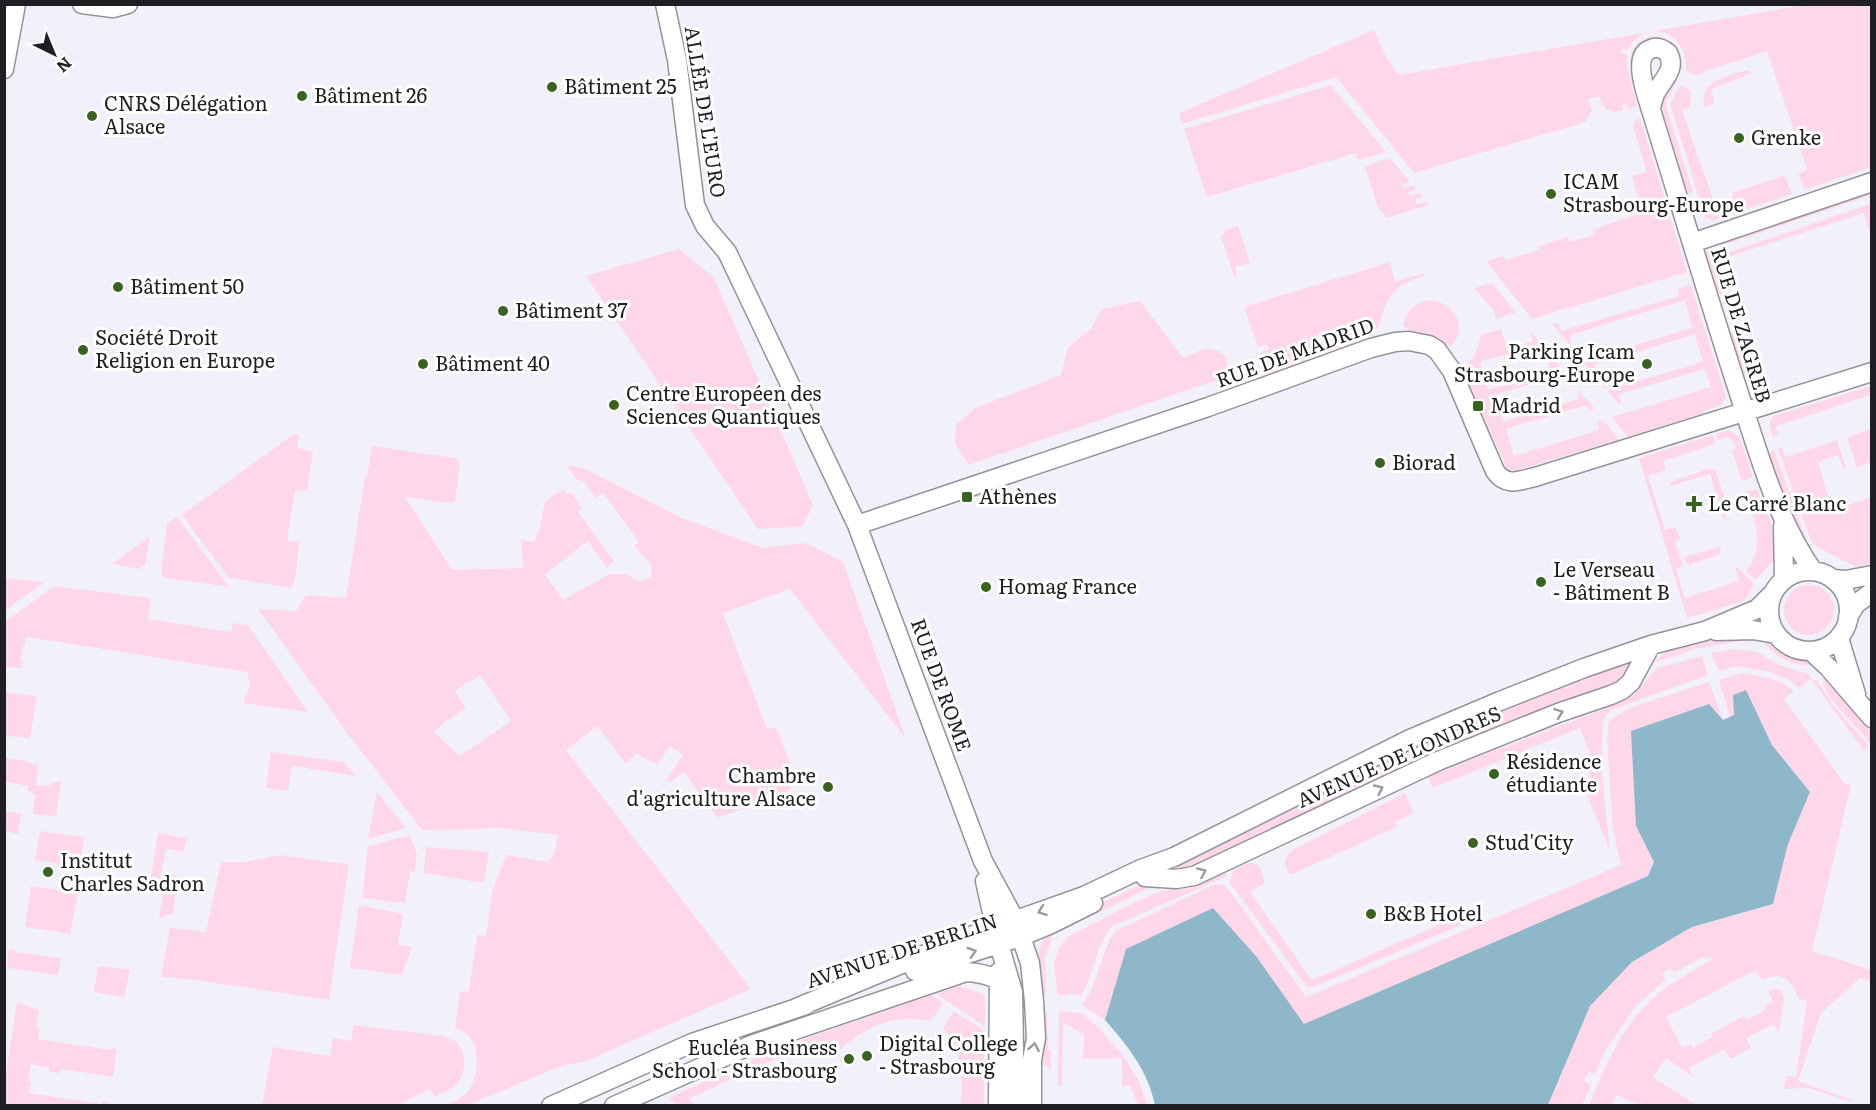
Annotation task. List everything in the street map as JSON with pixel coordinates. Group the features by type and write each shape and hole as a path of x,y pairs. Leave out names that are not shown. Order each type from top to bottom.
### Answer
{"street":[{"path":"4,69 16,4"},
{"path":"82,4 113,8 128,4"},
{"name":"ALLÉE DE L'EURO","path":"665,4 677,60 695,206 705,226 727,252 858,525"},
{"name":"RUE DE ZAGREB","path":"1651,109 1745,411 1783,518 1813,571"},
{"path":"1692,243 1872,183"},
{"name":"RUE DE MADRID","path":"858,525 1208,407 1371,348 1395,342 1416,341 1437,350 1452,371 1495,471 1502,479 1511,482 1745,411"},
{"path":"1745,411 1872,372"},
{"name":"RUE DE ZAGREB","path":"1783,518 1784,579"},
{"name":"RUE DE ROME","path":"858,525 983,861 1018,928 1030,963 1036,1038 1032,1059 1032,1106"},
{"path":"1803,571 1826,574 1833,579 1845,593 1849,606 1845,628 1839,638 1821,649 1811,651 1797,649 1785,643 1776,634 1771,624 1769,614 1772,594 1784,579 1803,571"},
{"path":"1833,579 1846,580 1872,575"},
{"path":"1848,617 1856,604 1872,592"},
{"name":"AVENUE DE LONDRES","path":"998,935 1018,928 1141,869 1174,857 1410,739 1532,689 1651,645 1705,631 1757,609 1772,594"},
{"name":"AVENUE DE LONDRES","path":"1705,631 1753,630 1776,634"},
{"path":"1839,638 1860,704"},
{"name":"AVENUE DE LONDRES","path":"1145,877 1176,879 1194,876 1438,761 1622,690 1631,682 1651,645"},
{"path":"1811,651 1872,718"},
{"name":"AVENUE DE LONDRES","path":"1018,928 1049,925 1145,877 1174,857"},
{"name":"RUE DE ROME","path":"983,861 998,935"},
{"path":"1015,1106 1013,992 1018,928"},
{"path":"998,935 1013,992"},
{"path":"998,935 998,1106"},
{"name":"AVENUE DE BERLIN","path":"551,1106 692,1043 998,935"},
{"path":"614,1106 751,1045 960,973 977,972 999,979 1013,992"}],"shaded area":[{"path":"1804,5 1872,5 1871,167 1804,190 1798,174 1807,170 1767,51 1706,71 1698,76 1686,71 1685,57 1673,38 1654,31 1635,40 1628,50 1622,48 1621,52 1627,54 1627,66 1637,106 1629,109 1626,103 1622,104 1623,110 1614,112 1605,107 1599,96 1588,99 1592,111 1585,122 1414,173 1336,77 1182,124 1179,113 1374,30 1386,56 1399,75"},
{"path":"1651,36 1665,38 1675,45 1681,56 1682,70 1677,51 1667,41 1652,39 1636,47 1632,61 1640,103 1630,65 1631,56 1634,48 1641,41"},
{"path":"1747,70 1751,74 1711,89 1715,103 1704,107 1706,90 1710,85 1723,77"},
{"path":"1674,82 1676,83 1666,106 1693,192 1685,194 1662,121 1663,102"},
{"path":"1331,85 1386,152 1358,160 1356,153 1207,197 1184,129"},
{"path":"1680,85 1691,91 1690,107 1682,110 1715,205 1733,198 1732,193 1785,175 1792,194 1712,221 1705,217 1670,104"},
{"path":"1640,118 1687,272 1532,319 1486,261 1503,256 1507,260 1539,250 1538,246 1568,237 1569,242 1594,235 1593,229 1642,213 1632,176 1647,172 1633,126"},
{"path":"1390,158 1410,182 1402,185 1405,188 1413,185 1416,189 1408,192 1411,196 1420,193 1422,197 1414,200 1418,204 1426,202 1429,205 1387,218 1378,208 1365,166"},
{"path":"1871,190 1871,195 1720,246 1719,242"},
{"path":"1871,204 1871,237 1864,213 1725,258 1723,254"},
{"path":"1238,226 1250,263 1235,267 1237,276 1234,277 1221,236 1226,229"},
{"path":"1710,245 1726,298 1722,299 1720,293 1716,294 1705,260 1705,254"},
{"path":"679,249 714,278 813,505 802,527 758,529 586,276"},
{"path":"1390,262 1395,282 1423,273 1424,277 1417,278 1398,288 1389,299 1377,328 1357,335 1360,343 1269,377 1260,353 1269,349 1267,345 1258,347 1245,310 1247,306"},
{"path":"1492,283 1516,312 1496,319 1494,311 1474,288"},
{"path":"1691,285 1726,397 1722,405 1628,437 1612,417 1711,387 1705,369 1619,394 1621,402 1619,404 1607,390 1703,362 1695,334 1594,365 1596,373 1594,374 1578,357 1580,354 1583,361 1692,328 1685,300 1570,335 1571,343 1569,344 1552,324 1558,323 1561,331 1679,296 1678,289"},
{"path":"1428,300 1445,305 1456,316 1459,331 1450,347 1430,335 1403,326 1411,309"},
{"path":"1140,301 1183,358 1201,350 1211,349 1227,358 1227,369 1219,379 969,465 955,444 956,425 975,408 1061,375 1068,347 1090,330 1102,309"},
{"path":"1501,329 1507,349 1533,341 1530,330 1546,350 1541,353 1537,345 1480,362 1488,390 1550,372 1548,362 1555,361 1570,379 1566,382 1562,374 1495,395 1503,422 1579,399 1578,390 1594,408 1591,412 1586,405 1506,429 1514,456 1599,430 1597,422 1603,420 1619,440 1514,471 1507,468 1465,375 1467,364 1475,356 1481,335"},
{"path":"1736,330 1749,373 1742,376 1728,334"},
{"path":"1871,386 1871,395 1776,426 1778,435 1773,437 1770,424 1773,416"},
{"path":"1871,429 1871,462 1857,468 1847,437"},
{"path":"1728,430 1739,436 1753,477 1742,481 1732,450 1736,449 1733,441 1728,437 1717,441 1716,434"},
{"path":"294,434 299,435 297,448 313,452 307,491 295,490 287,540 299,542 296,574 292,588 229,578 182,515"},
{"path":"1713,435 1715,444 1663,461 1666,470 1648,476 1665,530 1676,527 1680,539 1675,541 1683,566 1676,569 1685,598 1739,581 1735,568 1737,567 1754,584 1743,601 1687,618 1639,458"},
{"path":"1837,440 1846,468 1843,469 1838,455 1818,462 1832,509 1871,498 1871,563 1859,567 1812,543 1778,449 1782,448 1785,457"},
{"path":"372,446 455,458 460,462 455,501 449,503 405,497 452,570 523,568 521,540 534,542 540,528 545,501 563,489 567,494 571,492 582,508 578,512 614,561 607,568 588,541 545,574 563,600 609,574 626,574 640,582 651,577 652,565 634,546 639,542 603,493 596,498 583,481 577,480 566,465 583,468 682,518 763,548 807,543 843,562 906,739 790,589 723,613 767,729 776,727 795,776 794,784 787,792 718,818 684,772 671,782 667,779 683,755 670,746 657,765 636,753 626,764 597,726 566,750 751,989 588,1060 556,1068 468,1105 445,1105 462,1097 468,1091 475,1076 477,1058 472,1042 467,1034 455,1028 460,992 469,991 477,935 486,936 492,892 506,855 547,862 554,855 558,835 493,827 422,830 348,734 258,609 296,611 306,595 346,598 365,477 367,477","holes":["480,675 511,721 460,756 434,732 466,708 455,691"]},
{"path":"1774,450 1807,541 1804,544 1769,457 1771,451"},
{"path":"1710,468 1716,471 1727,506 1725,522 1710,474 1671,486 1670,482"},
{"path":"1757,489 1772,526 1774,555 1773,561 1756,580 1746,571 1756,552 1757,533 1745,492"},
{"path":"177,517 229,587 166,578 162,575 167,523"},
{"path":"150,536 145,565 139,569 112,564"},
{"path":"1721,546 1719,555 1687,565 1684,557"},
{"path":"5,578 45,582 5,610"},
{"path":"1804,585 1814,585 1827,592 1834,605 1834,615 1827,628 1814,635 1804,635 1795,631 1788,624 1784,615 1784,605 1788,596 1795,589"},
{"path":"54,586 151,598 148,619 231,632 233,623 248,625 308,712 244,703 250,681 248,672 27,637 23,646 22,668 5,667 5,622"},
{"path":"1748,633 1740,641 1695,649 1653,663 1668,650 1685,643"},
{"path":"1760,635 1773,641 1783,650 1811,659 1814,665 1798,664 1782,658 1769,648"},
{"path":"1734,649 1757,652 1781,666 1809,674 1811,679 1799,688 1788,679 1770,672 1738,666 1719,671 1711,653"},
{"path":"1702,656 1708,675 1611,710 1603,720 1601,763 1610,851 1585,790 1594,786 1583,760 1591,756 1580,728 1433,788 1428,776 1615,705 1633,695 1657,668"},
{"path":"1638,659 1618,687 1195,871 1161,875 1387,760 1512,705"},
{"path":"1827,672 1871,729 1871,744 1828,693 1823,682"},
{"path":"1741,673 1776,680 1794,691 1784,699 1844,783 1851,785 1812,951 1872,970 1871,981 1860,978 1821,1013 1798,1081 1852,1100 1852,1102 1808,1088 1784,1089 1786,1076 1796,1077 1807,1001 1799,1000 1786,979 1776,976 1762,980 1756,970 1666,1017 1682,1048 1691,1044 1693,1048 1712,1037 1711,1034 1744,1016 1747,1020 1766,1010 1765,1006 1773,1001 1768,991 1775,988 1782,991 1784,999 1779,1033 1774,1024 1746,1038 1751,1048 1730,1059 1725,1049 1689,1068 1693,1077 1666,1058 1653,1077 1696,1105 1639,1105 1617,1095 1611,1105 1589,1105 1611,1055 1633,1020 1667,987 1714,958 1703,957 1674,973 1670,968 1662,975 1666,979 1634,1008 1604,1053 1595,1074 1589,1072 1583,1081 1591,1085 1582,1105 1548,1106 1590,1006 1632,962 1692,927 1773,904 1788,844 1810,792 1772,745 1746,690 1734,715 1730,717 1719,680"},
{"path":"1811,679 1817,680 1833,705 1869,746 1864,751"},
{"path":"1709,682 1723,720 1636,826 1654,862 1648,876 1304,1025 1256,956 1213,908 1127,949 1105,1020 1082,1005 1090,993 1110,938 1116,931 1215,884 1224,885 1232,894 1306,997 1621,865 1613,830 1607,740 1609,721 1629,708"},
{"path":"5,692 37,696 30,738 5,736"},
{"path":"271,752 344,762 356,776 292,766 288,791 266,788"},
{"path":"4,758 38,765 36,785 47,786 61,780 56,816 33,814 35,794 28,791 28,786 5,782"},
{"path":"377,792 406,828 368,839"},
{"path":"1405,793 1414,813 1395,822 1397,827 1290,875 1285,861 1294,849"},
{"path":"5,811 21,813 18,834 5,831"},
{"path":"40,831 85,837 79,867 35,860"},
{"path":"158,833 187,838 183,852 166,849 159,884 150,883"},
{"path":"410,835 417,855 415,872 410,871 405,903 362,898 368,846"},
{"path":"426,847 489,852 484,883 424,873"},
{"path":"280,855 349,864 329,1000 161,977 170,928 206,932 221,862 245,862"},
{"path":"1248,863 1254,863 1260,867 1265,883 1250,892 1312,980 1457,917 1461,925 1311,988 1307,987 1230,883 1233,870"},
{"path":"1225,873 1227,876 1111,927 1102,943 1081,996 1071,994 1060,996 1057,993 1054,962 1060,946 1069,936 1161,891 1191,888"},
{"path":"167,874 178,876 173,914 159,918"},
{"path":"1143,883 1168,883 1151,887 1063,930 1060,925 1099,904"},
{"path":"31,886 78,893 70,934 25,927"},
{"path":"359,905 403,914 398,945 412,947 402,975 350,968"},
{"path":"1048,933 1052,938 1045,957 1046,992 1042,1000 1038,956 1039,948"},
{"path":"9,949 61,958 58,975 7,968"},
{"path":"98,966 130,970 124,997 94,992"},
{"path":"959,986 985,996 985,1026 936,994"},
{"path":"931,995 943,1003 931,1021 911,1019 885,1022 856,1037 830,1059 814,1047 806,1056 797,1049 688,1099 697,1105 677,1105 668,1098 781,1047"},
{"path":"17,1002 39,1010 36,1027 40,1028 38,1039 110,1050 111,1048 117,1049 113,1077 61,1069 60,1073 49,1072 49,1068 31,1064 28,1081 31,1082 29,1093 101,1104 102,1102 109,1103 108,1105 5,1105 5,1081"},
{"path":"954,1011 984,1031 984,1105 960,1105 962,1085 958,1055 943,1028"},
{"path":"1043,1011 1047,1011 1051,1071 1040,1059"},
{"path":"1059,1011 1080,1013 1097,1026 1121,1053 1138,1079 1147,1105 1138,1105 1130,1086 1122,1086 1122,1058 1083,1059 1084,1035 1063,1022 1062,1086 1058,1085"},
{"path":"354,1025 443,1036 453,1040 460,1046 464,1056 461,1078 456,1085 434,1097 430,1089 398,1105 262,1105 273,1047 330,1056 333,1038 351,1041"}],"water":[{"path":"1746,690 1772,745 1810,792 1788,844 1773,904 1692,927 1632,962 1590,1006 1548,1105 1155,1105 1142,1070 1122,1039 1105,1020 1126,949 1213,908 1256,956 1304,1024 1648,876 1654,862 1636,826 1631,731 1709,704 1723,720 1734,715 1733,695"}],"place":[{"name":"Bâtiment 25","path":"552,87"},
{"name":"Bâtiment 26","path":"302,96"},
{"name":"CNRS Délégation Alsace","path":"92,116"},
{"name":"Grenke","path":"1739,138"},
{"name":"ICAM Strasbourg-Europe","path":"1551,194"},
{"name":"Bâtiment 50","path":"118,287"},
{"name":"Bâtiment 37","path":"503,311"},
{"name":"Société Droit Religion en Europe","path":"83,350"},
{"name":"Bâtiment 40","path":"423,364"},
{"name":"Parking Icam Strasbourg-Europe","path":"1647,364"},
{"name":"Centre Européen des Sciences Quantiques","path":"614,405"},
{"name":"Madrid","path":"1478,406"},
{"name":"Biorad","path":"1380,463"},
{"name":"Athènes","path":"967,497"},
{"name":"Le Carré Blanc","path":"1694,504"},
{"name":"Le Verseau - Bâtiment B","path":"1541,582"},
{"name":"Homag France","path":"986,587"},
{"name":"Résidence étudiante","path":"1494,774"},
{"name":"Chambre d'agriculture Alsace","path":"828,787"},
{"name":"Stud'City","path":"1473,843"},
{"name":"Institut Charles Sadron","path":"48,872"},
{"name":"B&B Hotel","path":"1371,914"},
{"name":"Digital College - Strasbourg","path":"867,1056"},
{"name":"Eucléa Business School - Strasbourg","path":"849,1059"}]}
